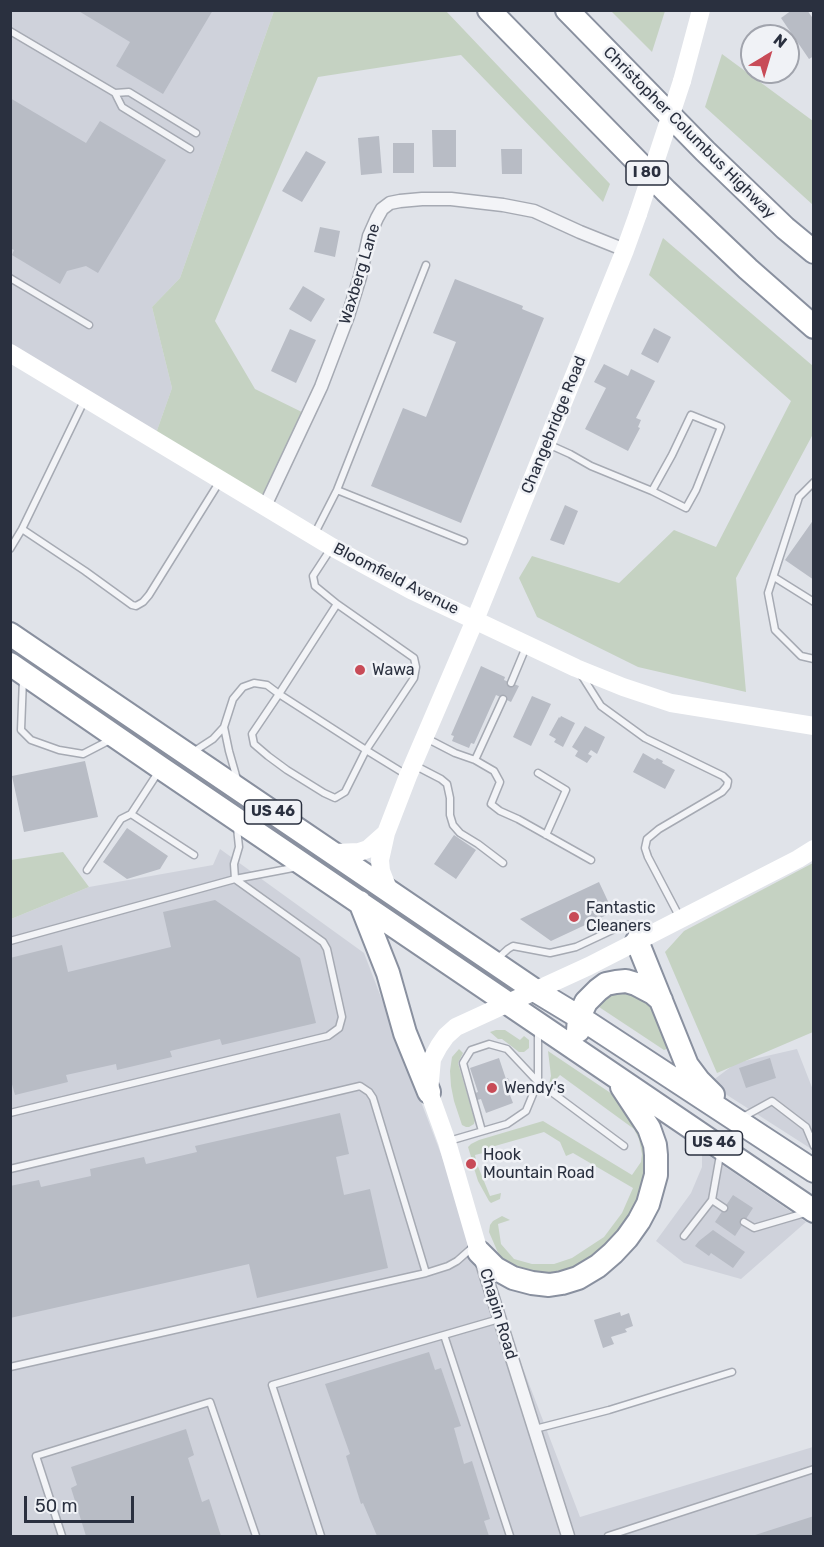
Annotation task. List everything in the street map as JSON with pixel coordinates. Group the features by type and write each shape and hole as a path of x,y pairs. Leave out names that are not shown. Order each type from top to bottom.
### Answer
{"highway":[{"name":"I 80","path":"489,10 666,191 813,327"},
{"name":"Christopher Columbus Highway","path":"567,10 705,151 813,252"},
{"name":"US 46","path":"10,634 536,991 813,1171"},
{"name":"US 46","path":"17,668 813,1211"},
{"path":"360,902 388,973 405,1033 429,1092"},
{"path":"637,941 687,1065 699,1081 737,1120"},
{"path":"576,1049 579,1017 586,1002 606,984 626,981 654,993 661,1000"},
{"path":"478,1248 495,1268 513,1278 532,1283 555,1284 578,1278 598,1266 627,1238 639,1221 651,1195 656,1175 656,1155 649,1128 614,1076"}],"main road":[{"name":"Changebridge Road","path":"388,889 381,871 380,860 386,833 476,620 625,250 682,81 701,10"},
{"name":"Bloomfield Avenue","path":"10,353 332,547 411,590 576,668 670,703 813,726"},
{"path":"335,853 359,852 368,849 386,833"},
{"path":"429,1092 432,1059 446,1036 456,1027 589,966 798,859 813,849"},
{"name":"Chapin Road","path":"429,1092 447,1142 478,1248"}],"street":[{"name":"Waxberg Lane","path":"265,506 321,387 348,316 369,236 382,209 390,203 422,199 451,199 503,205 534,212 625,250"},
{"name":"Chapin Road","path":"478,1248 568,1536"}],"lane":[{"path":"10,31 115,93 122,107 190,149"},
{"path":"115,93 129,92 196,133"},
{"path":"314,536 337,490 426,265"},
{"path":"10,278 89,324"},
{"path":"10,549 85,398"},
{"path":"547,443 591,466 652,491 686,508 696,490 721,427 691,415 652,491"},
{"path":"21,529 136,606 148,595 221,479"},
{"path":"813,482 799,497 768,593 775,630 801,656 813,659"},
{"path":"337,490 464,541"},
{"path":"332,547 313,576 315,586 414,658 416,667 414,678 366,750 345,792 335,798 314,788 268,756 254,744 252,734 337,604"},
{"path":"774,577 813,602"},
{"path":"511,683 528,644"},
{"path":"17,668 21,730 31,740 59,750 83,754 117,737"},
{"path":"576,668 601,706 645,738 723,776 728,781 722,792 658,829 647,839 645,848 648,857 681,919"},
{"path":"188,754 213,740 224,727 233,699 243,687 254,683 267,685 366,750 411,770 441,778 447,784 453,825 460,833 503,863"},
{"path":"475,760 503,699"},
{"path":"224,727 240,789"},
{"path":"425,737 494,771 500,782 491,804 500,811 591,860"},
{"path":"87,870 121,819 131,814 161,768"},
{"path":"538,773 566,789 546,835"},
{"path":"131,814 194,855"},
{"path":"235,879 234,864 239,847 236,818"},
{"path":"10,941 235,879 307,866"},
{"path":"10,1113 328,1035 339,1028 342,1017 327,949 323,942 235,879"},
{"path":"494,962 513,946 550,953 576,947 623,924 629,925 637,941"},
{"path":"447,1142 507,1124 526,1111 538,1082 539,1023"},
{"path":"482,1131 464,1062 471,1050 489,1044 507,1049 538,1082 624,1146"},
{"path":"10,1169 360,1086 373,1098 426,1273"},
{"path":"737,1120 772,1101 806,1127 813,1146"},
{"path":"684,1236 712,1200 721,1148"},
{"path":"712,1200 724,1208"},
{"path":"744,1222 754,1228 813,1211"},
{"path":"10,1367 426,1273 448,1266 478,1248"},
{"path":"321,1536 272,1385 499,1319"},
{"path":"444,1335 510,1536"},
{"path":"534,1430 609,1410 732,1372"},
{"path":"62,1536 36,1456 210,1402 256,1536"},
{"path":"608,1536 813,1469"}],"shaded area":[{"path":"11,11 274,11 180,278 152,307 172,388 154,439 11,353"},
{"path":"220,849 364,953 580,1517 813,1447 813,1536 11,1536 11,919 89,887 213,865"},
{"path":"797,1049 813,1090 813,1150 727,1095 712,1081 736,1063"},
{"path":"702,1151 806,1222 741,1279 684,1263 656,1241 691,1193 702,1167"}],"green space":[{"path":"274,11 446,11 610,184 603,202 461,55 318,77 215,321 255,389 312,417 267,508 154,439 172,388 152,307 180,278"},
{"path":"611,11 665,11 652,52"},
{"path":"722,54 740,67 740,84 763,84 813,121 813,205 705,107"},
{"path":"663,238 813,366 813,434 736,578 746,692 638,667 537,617 519,578 532,556 619,583 674,530 716,547 791,401 649,275"},
{"path":"63,852 89,887 11,919 11,860"},
{"path":"813,863 813,1032 717,1073 665,952 684,931"},
{"path":"627,991 650,1001 669,1048 664,1050 596,1005 607,995"},
{"path":"505,1030 520,1040 524,1036 529,1040 529,1048 524,1052 519,1052 490,1032"},
{"path":"459,1049 463,1053 458,1063 475,1120 474,1124 469,1127 462,1125 451,1086 452,1057"},
{"path":"548,1051 624,1102 649,1149 641,1196 628,1222 602,1253 569,1271 546,1276 508,1265 499,1255 489,1232 493,1221 502,1216 510,1220 498,1224 501,1244 514,1259 532,1264 554,1264 572,1258 604,1237 622,1213 633,1188 573,1153 566,1156 560,1142 544,1132 488,1148 487,1155 484,1157 483,1153 475,1155 476,1160 472,1160 468,1147 479,1140 543,1121 632,1175 641,1162 642,1154 634,1129 560,1075 551,1085 549,1084 551,1076"},
{"path":"477,1164 490,1196 501,1193 500,1199 491,1203 489,1201 478,1181 473,1165"}],"building":[{"path":"77,10 213,10 163,94 116,66 130,42"},
{"path":"792,10 807,10 814,20 814,56 809,59 800,46 800,24 785,24 781,18"},
{"path":"10,98 86,143 100,121 166,160 98,273 86,266 67,271 60,284 12,255 14,250 10,248"},
{"path":"432,130 456,130 456,167 433,167"},
{"path":"379,136 382,173 361,175 358,138"},
{"path":"393,143 414,143 414,173 393,173"},
{"path":"501,149 522,149 522,174 502,174"},
{"path":"306,151 326,162 302,202 282,191"},
{"path":"320,227 340,231 335,257 314,252"},
{"path":"455,279 523,306 522,309 544,318 461,523 371,486 403,408 426,417 456,342 433,333"},
{"path":"303,286 325,299 311,322 289,309"},
{"path":"654,328 671,337 658,363 641,354"},
{"path":"290,329 316,340 296,383 271,371"},
{"path":"604,364 628,376 631,369 655,381 636,418 641,420 638,427 640,428 628,451 585,429 606,388 594,382"},
{"path":"565,505 578,511 564,545 550,540"},
{"path":"814,519 814,580 785,560"},
{"path":"481,666 519,686 511,702 496,695 474,744 471,743 469,748 452,741 454,736 451,735"},
{"path":"532,696 551,704 531,746 513,737"},
{"path":"561,716 575,723 563,747 554,742 556,739 549,735"},
{"path":"585,726 605,737 597,754 591,750 588,754 592,756 587,763 575,756 578,751 572,747"},
{"path":"643,753 655,760 657,758 663,761 662,763 675,770 665,789 633,772"},
{"path":"85,761 98,817 24,832 12,776"},
{"path":"127,828 168,856 160,869 127,879 103,862"},
{"path":"454,835 476,850 456,879 434,864"},
{"path":"599,882 613,912 551,941 520,919"},
{"path":"215,900 300,958 316,1023 222,1045 220,1039 170,1051 172,1057 117,1070 116,1064 66,1075 68,1082 15,1095 10,1077 10,958 62,945 68,972 171,947 163,912"},
{"path":"499,1058 506,1079 508,1078 511,1086 507,1087 513,1103 486,1113 481,1099 477,1100 475,1093 478,1092 470,1068"},
{"path":"770,1058 776,1078 746,1088 739,1068"},
{"path":"340,1113 349,1154 336,1157 344,1195 370,1189 388,1268 257,1298 249,1264 10,1318 10,1186 39,1180 41,1187 91,1176 90,1169 144,1157 146,1164 197,1152 195,1146"},
{"path":"733,1195 753,1208 735,1236 715,1222"},
{"path":"713,1230 745,1252 733,1268 711,1253 709,1256 695,1246"},
{"path":"620,1312 621,1316 629,1313 633,1326 625,1329 627,1332 611,1337 614,1344 603,1348 594,1320"},
{"path":"429,1352 435,1370 441,1368 461,1426 454,1428 464,1464 472,1461 490,1519 484,1521 489,1536 377,1536 363,1503 361,1504 346,1456 350,1454 325,1384"},
{"path":"186,1429 194,1455 188,1458 202,1502 209,1499 221,1536 86,1536 71,1488 77,1485 71,1467"},
{"path":"814,1516 814,1536 752,1536"}],"place":[{"name":"Wawa","path":"360,670"},
{"name":"Fantastic Cleaners","path":"574,917"},
{"name":"Wendy's","path":"492,1088"},
{"name":"Hook Mountain Road","path":"471,1164"}]}
